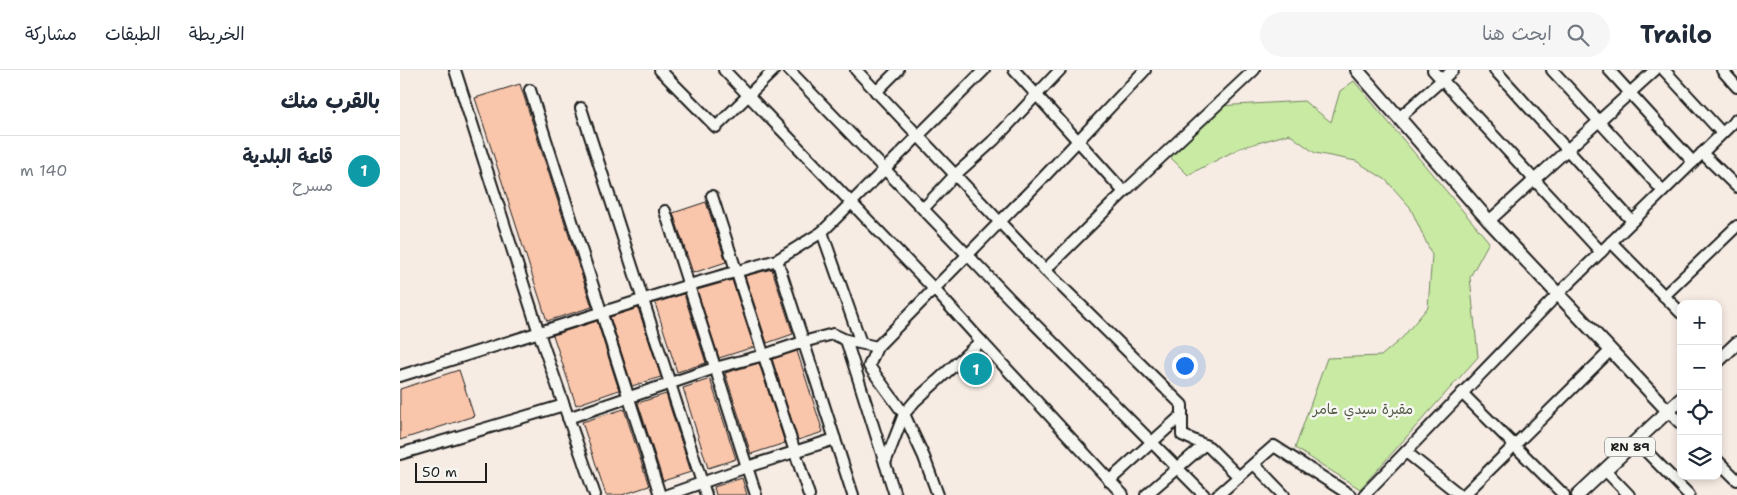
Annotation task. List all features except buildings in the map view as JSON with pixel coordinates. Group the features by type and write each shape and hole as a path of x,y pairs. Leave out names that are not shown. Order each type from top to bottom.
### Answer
{"main road":[{"path":"1358,70 1489,221 1668,411"},
{"path":"1722,354 1737,343"},
{"name":"RN 89","path":"1578,495 1677,403"}],"street":[{"path":"455,70 539,333 595,495"},
{"path":"660,70 716,127 774,70"},
{"path":"724,70 934,289 1123,495"},
{"path":"788,70 1204,495"},
{"path":"856,70 1045,270 1182,406 1182,435 1209,447 1239,477"},
{"path":"876,92 898,70"},
{"path":"400,376 602,314 689,285 777,260 822,232 984,70"},
{"path":"1014,70 1124,192"},
{"path":"923,209 955,175 994,140 1060,70"},
{"path":"938,495 924,457 904,414 868,366 877,347 1145,70"},
{"path":"1045,270 1124,192 1254,70"},
{"path":"1433,70 1601,252"},
{"path":"1399,118 1453,70"},
{"path":"1495,70 1632,221"},
{"path":"1552,70 1663,191"},
{"path":"1609,70 1692,162"},
{"path":"1489,221 1655,70"},
{"path":"1664,70 1722,133"},
{"path":"1722,70 1737,87"},
{"path":"530,90 660,495"},
{"path":"582,108 706,495"},
{"path":"1364,495 1558,294 1737,119"},
{"path":"1702,153 1737,188"},
{"path":"712,196 809,495"},
{"path":"665,211 756,495"},
{"path":"1664,296 1737,226"},
{"path":"822,232 861,343"},
{"path":"1611,242 1677,309"},
{"path":"777,260 852,495"},
{"path":"568,418 715,368 833,334 846,340 877,347"},
{"path":"846,340 895,495"},
{"path":"885,463 904,414 914,401 981,341"},
{"path":"1464,495 1611,350"},
{"path":"1462,393 1564,495"},
{"path":"400,454 564,405"},
{"path":"1668,411 1677,420"},
{"path":"1109,481 1182,415"},
{"path":"666,495 835,439"},
{"path":"1636,441 1689,495"},
{"path":"1146,495 1204,444"},
{"path":"1218,495 1274,446 1350,495"},
{"path":"1406,452 1460,495"},
{"path":"1254,464 1284,495"},
{"path":"1722,465 1737,480"},
{"path":"1604,470 1629,495"}],"green space":[{"name":"مقبرة سيدي عامر","path":"1354,81 1489,242 1470,277 1478,357 1360,489 1295,448 1327,358 1381,356 1402,338 1428,307 1432,255 1410,207 1386,180 1356,161 1315,153 1289,134 1240,148 1188,175 1167,154 1217,106 1304,101 1331,122 1340,91"}],"place":[{"name":"قاعة البلدية","path":"976,369"}]}
